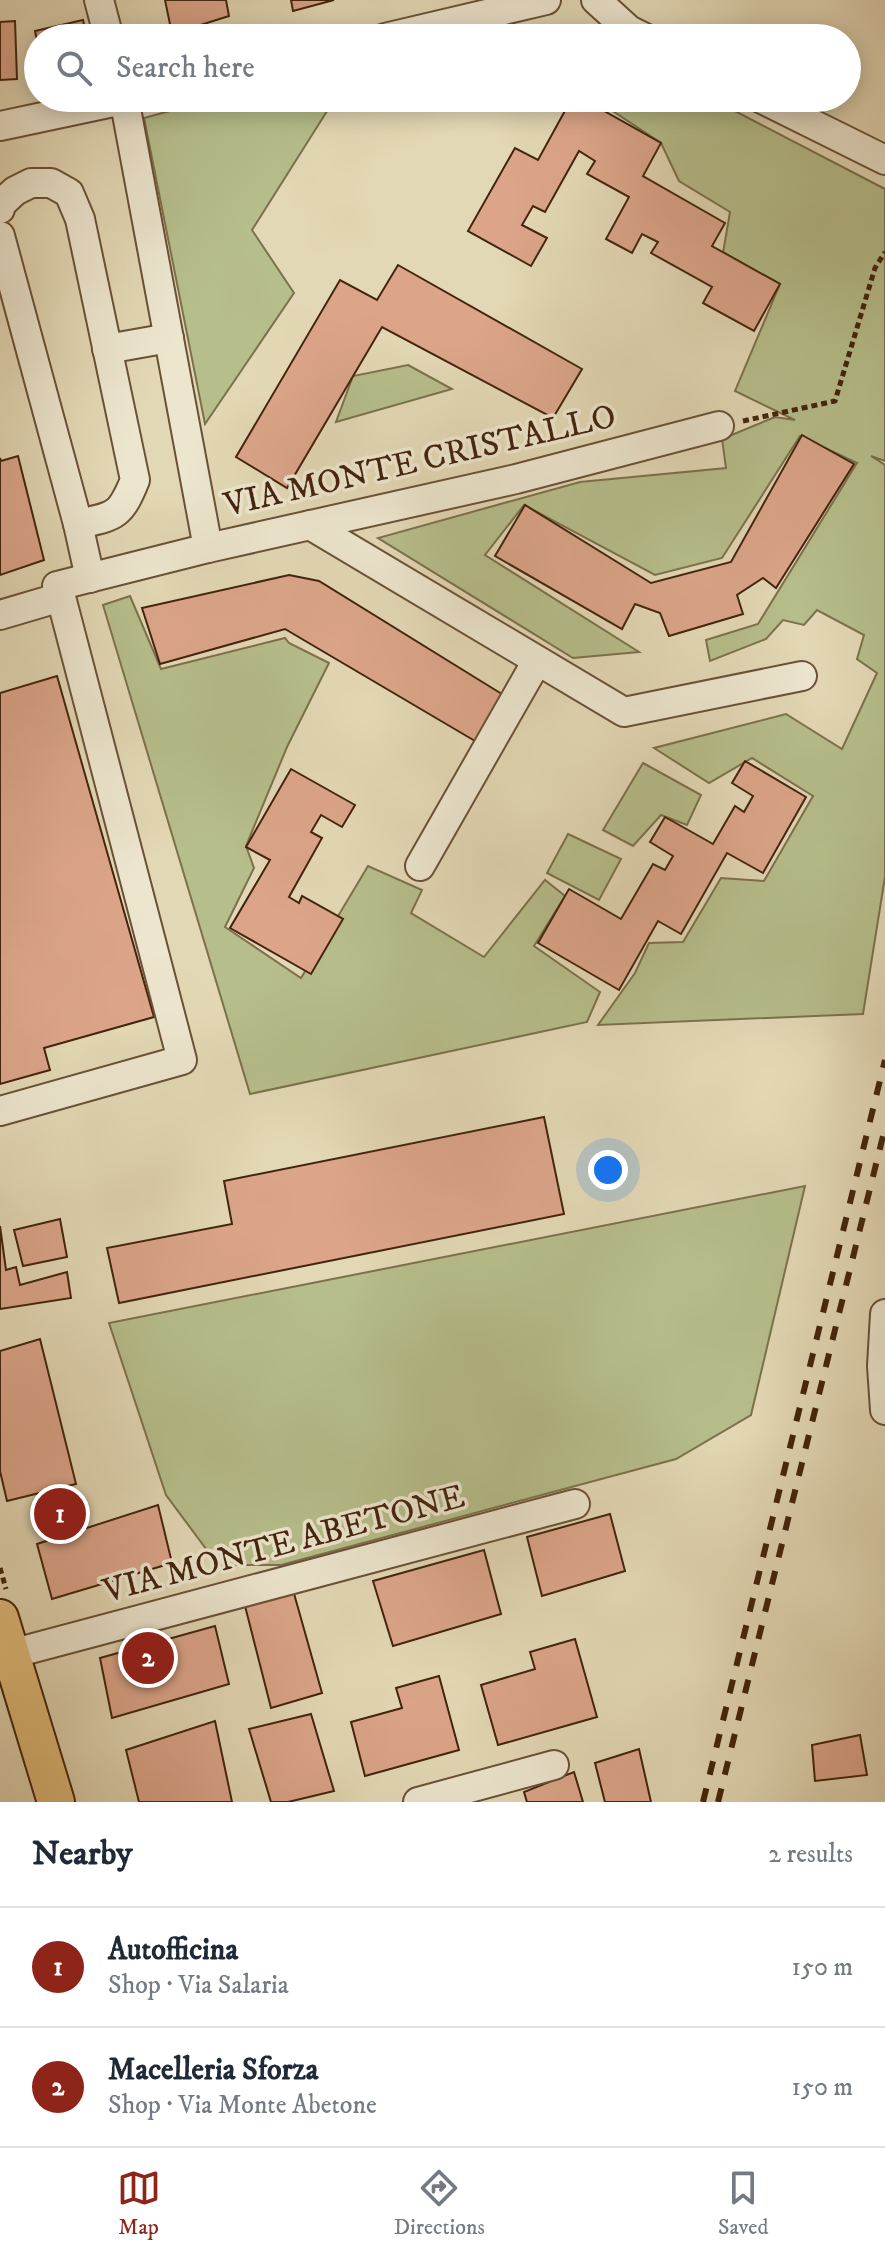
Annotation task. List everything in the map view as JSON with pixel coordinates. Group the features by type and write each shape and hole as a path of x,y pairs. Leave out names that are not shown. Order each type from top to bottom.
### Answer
{"main road":[{"path":"0,1618 10,1672 56,1802"}],"street":[{"path":"99,0 105,24"},
{"path":"444,24 546,0"},
{"path":"596,0 622,24"},
{"path":"0,126 66,112"},
{"name":"VIA MONTE CRISTALLO","path":"129,112 208,548 516,479 730,424"},
{"path":"788,112 885,160"},
{"path":"0,206 15,191 31,183 51,183 69,193 80,219 135,480 127,501 114,516 78,524"},
{"path":"0,236 90,578"},
{"path":"107,349 169,338"},
{"path":"310,525 624,712 802,676"},
{"path":"0,1111 182,1060 57,586 208,548"},
{"path":"0,615 61,597"},
{"path":"420,866 537,661"},
{"path":"885,1314 882,1366 885,1410"},
{"name":"VIA MONTE ABETONE","path":"10,1672 575,1504"},
{"path":"418,1802 554,1765"}],"path":[{"path":"730,424 835,401 875,268 885,252"}],"green space":[{"path":"166,112 326,112 252,230 294,293 205,424 144,118"},
{"path":"614,112 737,112 885,189 885,461 871,456 885,465 885,877 863,1014 598,1025 635,973 649,943 683,942 721,878 764,881 813,796 752,758 709,783 654,748 786,714 842,749 877,673 857,659 864,635 817,610 804,625 783,620 766,639 710,661 706,640 758,624 857,463 800,436 722,558 655,575 524,505 485,555 639,652 573,658 378,538 580,482 726,468 722,439 775,417 795,420 735,391 780,284 723,253 730,212 679,181 661,143"},
{"path":"408,365 452,389 336,422 353,376"},
{"path":"130,596 161,669 285,638 329,663 287,747 246,846 254,868 225,927 301,978 368,866 422,890 411,913 484,957 545,880 565,896 534,946 600,992 587,1022 250,1094 103,605"},
{"path":"643,763 701,795 687,825 661,815 633,846 603,830"},
{"path":"568,834 621,859 599,900 547,873"},
{"path":"805,1186 751,1415 676,1459 281,1565 218,1565 166,1495 109,1323"}],"building":[{"path":"165,0 226,0 229,16 204,24 170,24"},
{"path":"291,0 334,0 293,11"},
{"path":"15,21 17,79 0,80 0,22"},
{"path":"564,112 606,112 661,143 643,176 725,223 712,246 780,284 754,331 703,303 712,287 651,253 658,242 642,234 632,253 606,239 629,197 587,174 595,161 579,151 545,212 533,206 522,225 547,238 531,266 468,231 515,148 538,160"},
{"path":"398,265 582,369 553,418 382,327 287,488 236,457 340,280 377,300"},
{"path":"802,435 854,464 776,588 763,578 737,595 743,614 669,636 660,613 635,604 622,629 495,556 525,505 651,583 731,562"},
{"path":"18,456 44,560 0,575 0,458 1,461"},
{"path":"289,575 319,581 505,696 475,741 285,629 160,664 142,608"},
{"path":"57,676 154,1017 44,1048 50,1070 0,1084 0,693"},
{"path":"745,761 806,797 763,873 727,853 681,934 658,921 619,990 538,943 569,889 621,919 653,864 665,870 673,856 650,842 665,817 713,844 735,806 744,812 753,796 732,783"},
{"path":"291,769 355,805 342,827 321,815 311,832 322,838 289,897 299,903 302,896 343,919 311,974 230,928 270,860 246,847"},
{"path":"544,1117 564,1214 119,1303 107,1248 232,1224 224,1181"},
{"path":"60,1219 67,1257 23,1266 14,1230"},
{"path":"0,1226 6,1270 16,1267 20,1285 67,1272 71,1298 0,1309"},
{"path":"40,1339 76,1484 7,1501 0,1471 0,1351"},
{"path":"158,1505 172,1563 52,1599 37,1544"},
{"path":"610,1514 625,1571 542,1596 527,1537"},
{"path":"484,1550 501,1614 393,1646 373,1581"},
{"path":"293,1590 322,1693 271,1708 245,1606"},
{"path":"215,1626 229,1684 112,1718 100,1658"},
{"path":"575,1639 597,1717 498,1745 481,1685 535,1669 530,1652"},
{"path":"439,1676 459,1750 365,1776 351,1722 402,1708 396,1688"},
{"path":"311,1714 334,1791 288,1802 271,1802 249,1729"},
{"path":"215,1721 232,1802 139,1802 126,1750"},
{"path":"860,1735 867,1775 815,1781 812,1745"},
{"path":"639,1749 651,1802 605,1802 595,1763"},
{"path":"574,1772 583,1802 527,1802 524,1792"}],"railway":[{"path":"703,1802 885,1060"},
{"path":"718,1802 885,1128"}],"place":[{"name":"Autofficina","path":"60,1514"},
{"name":"Macelleria Sforza","path":"148,1658"}]}
